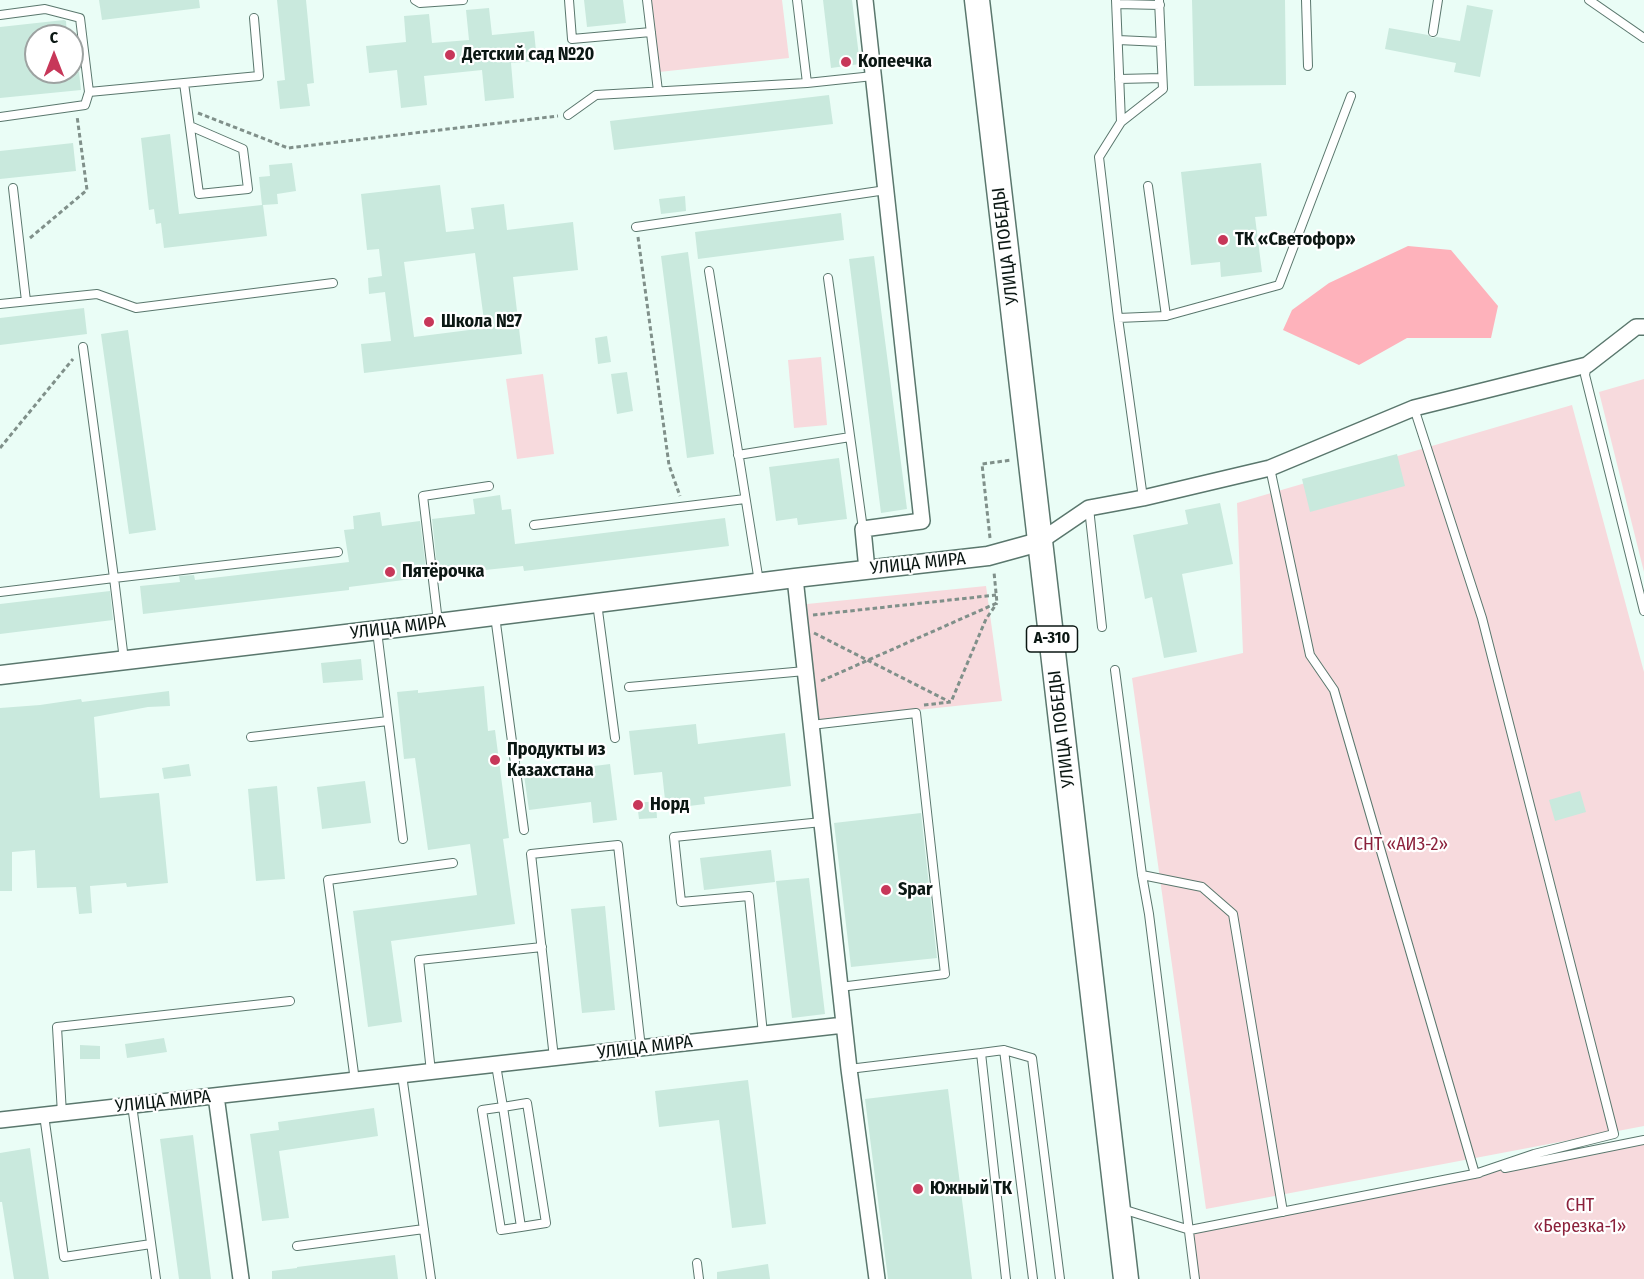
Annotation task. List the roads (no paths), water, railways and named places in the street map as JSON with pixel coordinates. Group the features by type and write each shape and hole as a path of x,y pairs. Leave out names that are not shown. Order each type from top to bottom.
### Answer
{"highway":[{"name":"УЛИЦА ПОБЕДЫ","path":"976,0 1126,1279"}],"street":[{"path":"865,0 922,521 863,529 867,570"},
{"path":"1039,542 1089,508 1143,498 1270,468 1414,408 1587,365 1636,327 1644,327"},
{"name":"УЛИЦА МИРА","path":"0,675 988,556 1039,542"},
{"path":"795,578 849,1069 877,1279"},
{"name":"УЛИЦА МИРА","path":"0,1120 844,1025"},
{"path":"216,1096 241,1279"}],"lane":[{"path":"415,0 420,3 463,0"},
{"path":"569,0 572,39 651,32"},
{"path":"647,0 658,91"},
{"path":"797,0 807,83"},
{"path":"1306,0 1308,66"},
{"path":"1433,32 1438,0"},
{"path":"1589,0 1644,38"},
{"path":"1121,122 1117,2 1160,3 1163,89 1121,122 1099,157 1143,498"},
{"path":"0,15 45,9 80,18 89,92 85,105 0,117"},
{"path":"89,92 259,76 254,18"},
{"path":"1118,40 1161,42"},
{"path":"568,115 596,95 807,83 873,76"},
{"path":"1119,79 1162,78"},
{"path":"184,83 199,194 248,189 243,150 190,126"},
{"path":"1118,318 1166,316 1279,285 1351,96"},
{"path":"1148,186 1166,316"},
{"path":"13,188 26,301"},
{"path":"636,227 886,190"},
{"path":"710,272 759,582"},
{"path":"828,278 863,529"},
{"path":"0,304 97,294 136,308 333,282"},
{"path":"83,347 124,660"},
{"path":"1587,365 1585,375 1644,611"},
{"path":"1414,408 1482,618 1614,1134 1534,1154 1475,1174"},
{"path":"738,455 850,437"},
{"path":"1270,468 1310,655 1334,690 1475,1174"},
{"path":"438,623 423,496 489,486"},
{"path":"534,525 746,499"},
{"path":"1089,508 1102,627"},
{"path":"0,591 338,552"},
{"path":"597,603 615,738"},
{"path":"495,616 524,830"},
{"path":"377,631 403,839"},
{"path":"1115,670 1149,914 1195,1279"},
{"path":"628,687 805,671"},
{"path":"811,724 916,714 945,974 840,987"},
{"path":"251,737 388,721"},
{"path":"763,1034 749,896 681,902 674,837 822,822"},
{"path":"554,1058 531,854 618,845 641,1048"},
{"path":"355,1081 328,880 453,863"},
{"path":"1142,875 1202,887 1233,914 1283,1212"},
{"path":"431,1072 419,960 542,946"},
{"path":"62,1113 57,1026 290,1001"},
{"path":"849,1069 1004,1050 1032,1058 1060,1279"},
{"path":"1004,1050 1033,1279"},
{"path":"981,1053 1006,1279"},
{"path":"496,1065 521,1227"},
{"path":"402,1075 431,1279"},
{"path":"527,1103 546,1223 521,1227 501,1230 482,1110 527,1103"},
{"path":"132,1106 156,1279"},
{"path":"44,1115 64,1257 151,1244"},
{"path":"1118,1207 1190,1230 1644,1140"},
{"path":"297,1246 424,1229"},
{"path":"697,1263 699,1279"}],"place":[{"name":"Детский сад №20","path":"450,55"},
{"name":"Копеечка","path":"846,62"},
{"name":"ТК «Светофор»","path":"1223,240"},
{"name":"Школа №7","path":"429,322"},
{"name":"Пятёрочка","path":"390,572"},
{"name":"Продукты из Казахстана","path":"495,760"},
{"name":"Норд","path":"638,805"},
{"name":"Spar","path":"886,890"},
{"name":"Южный ТК","path":"918,1189"}],"park label":[{"name":"СНТ «АИЗ-2»","path":"1401,845"},
{"name":"СНТ «Березка-1»","path":"1580,1216"}]}
